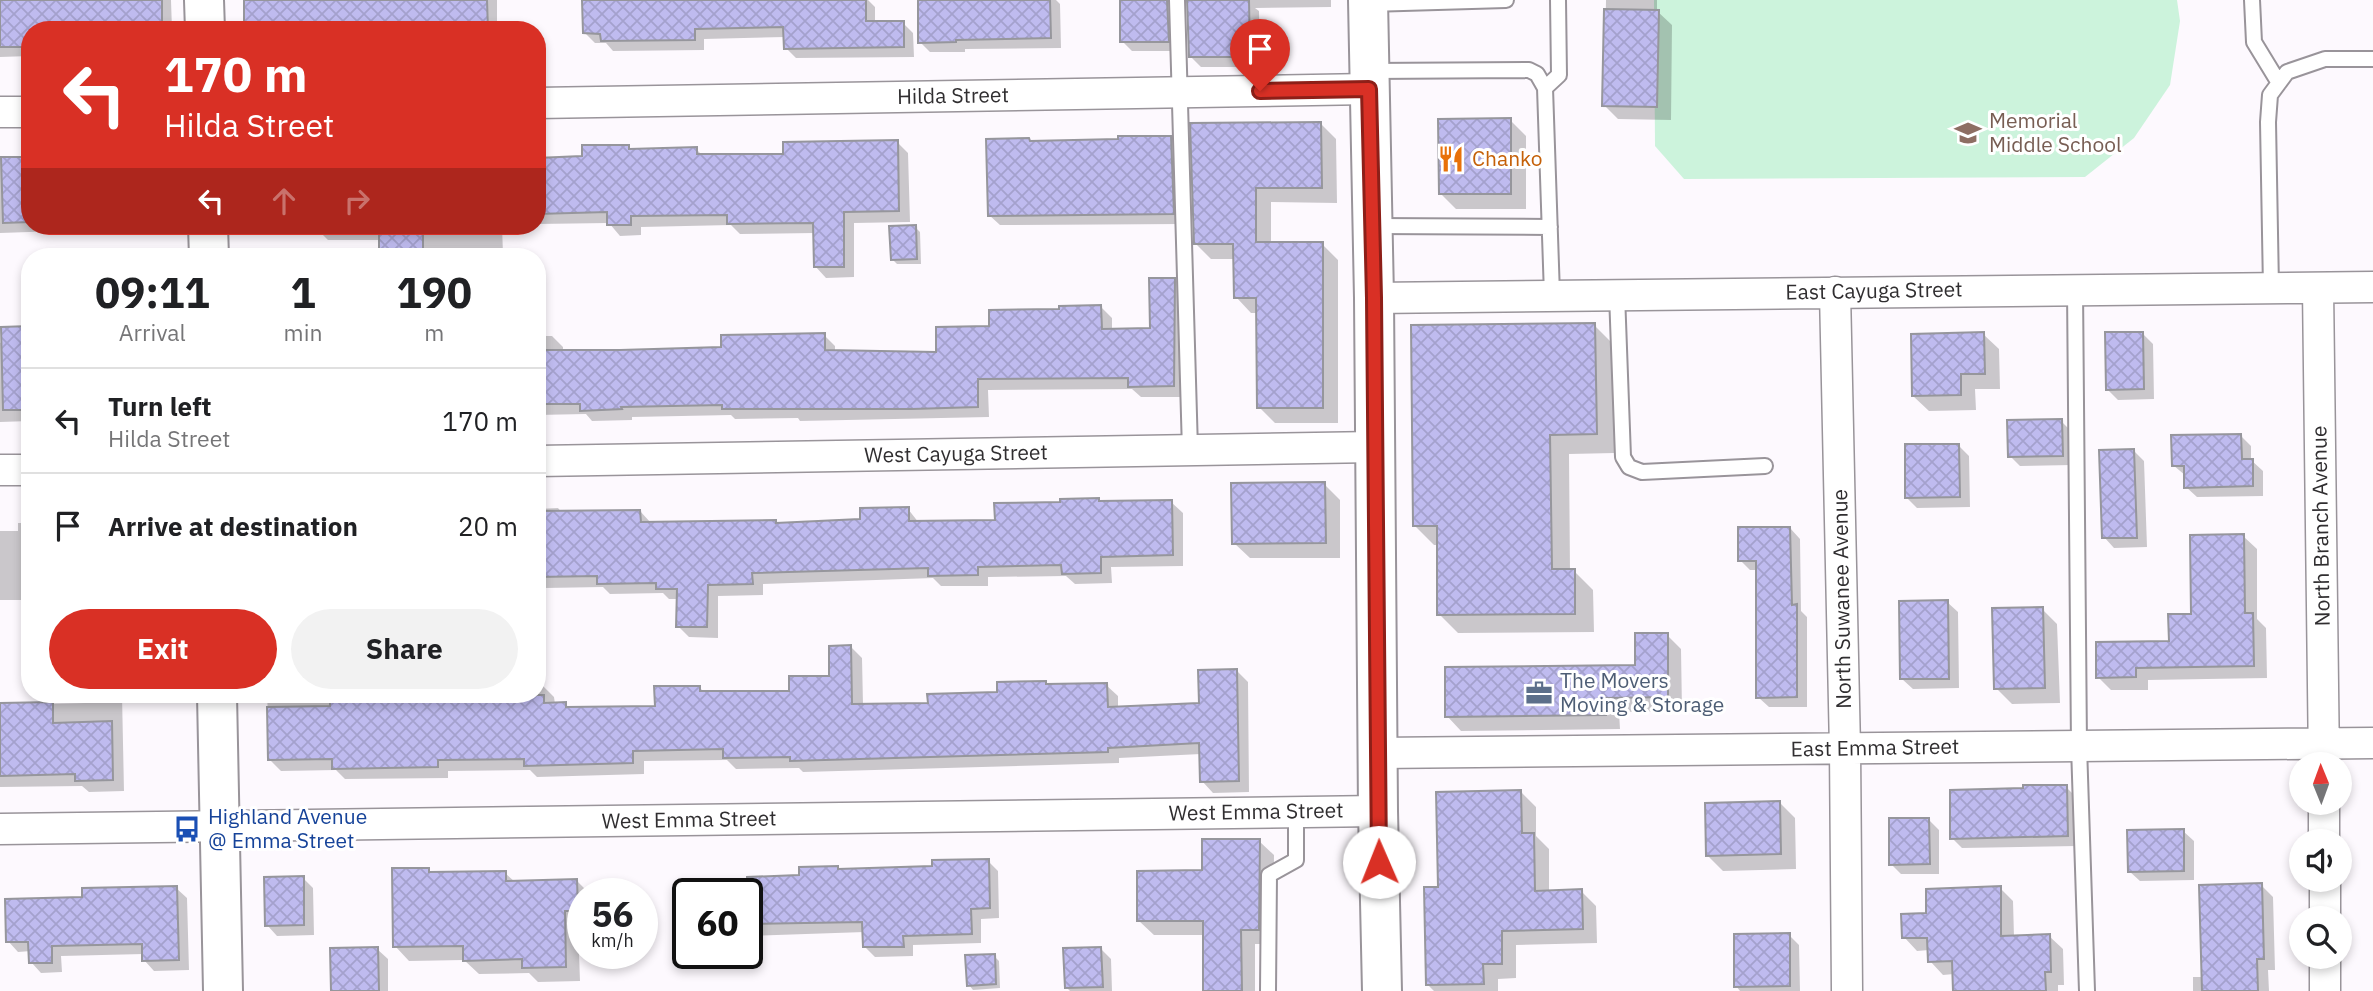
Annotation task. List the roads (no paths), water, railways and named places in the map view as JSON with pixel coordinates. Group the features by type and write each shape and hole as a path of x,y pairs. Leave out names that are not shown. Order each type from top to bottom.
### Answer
{"main road":[{"path":"204,0 205,21"},
{"path":"1368,2 1382,991"},
{"path":"217,703 223,991"}],"street":[{"name":"Hilda Street","path":"546,103 1180,92 1369,80"},
{"path":"0,112 21,111"},
{"name":"East Cayuga Street","path":"1374,298 2373,287"},
{"name":"North Branch Avenue","path":"2318,288 2324,752"},
{"name":"North Suwanee Avenue","path":"1835,292 1845,749 1847,991"},
{"name":"West Cayuga Street","path":"546,461 1376,447"},
{"path":"0,470 21,470"},
{"name":"East Emma Street","path":"2333,752 2373,743"},
{"name":"East Emma Street","path":"1378,753 2079,746 2289,753"},
{"name":"West Emma Street","path":"0,829 1378,810"},
{"path":"2325,969 2325,991"}],"lane":[{"path":"1177,0 1190,450"},
{"path":"1368,2 1506,0"},
{"path":"1545,88 1559,75 1558,0"},
{"path":"2252,0 2254,42 2278,83"},
{"path":"2271,288 2268,122 2270,94 2287,72 2325,59 2373,59"},
{"path":"1369,80 1529,70 1536,74 1545,88 1552,295"},
{"path":"1372,226 1550,227"},
{"path":"2075,289 2079,746 2087,991"},
{"path":"1617,294 1623,457 1629,467 1642,472 1765,466"},
{"path":"1268,991 1269,875 1296,860 1296,812"}],"place":[{"name":"Memorial Middle School","path":"1968,133"},
{"name":"Chanko","path":"1451,159"},
{"name":"The Movers Moving & Storage","path":"1539,693"},
{"name":"Highland Avenue @ Emma Street","path":"187,829"}]}
